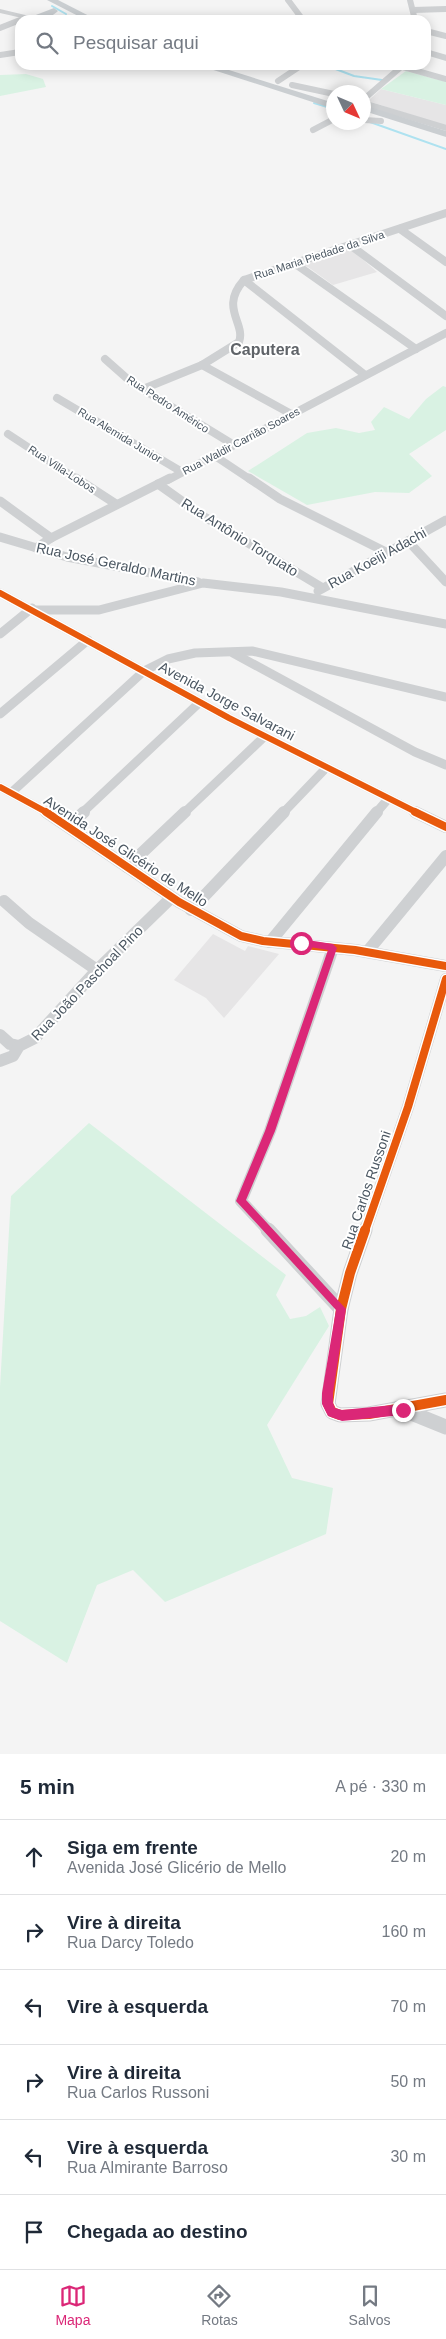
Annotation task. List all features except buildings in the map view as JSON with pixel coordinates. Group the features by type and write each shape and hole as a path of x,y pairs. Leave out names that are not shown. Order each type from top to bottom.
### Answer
{"main road":[{"path":"39,0 57,15"},
{"path":"52,0 82,15"},
{"path":"219,70 326,103"},
{"path":"244,70 326,96"},
{"path":"371,110 446,134"},
{"path":"371,117 446,141"}],"street":[{"path":"288,0 299,15"},
{"path":"410,0 414,15"},
{"path":"413,11 446,9"},
{"path":"0,11 15,15"},
{"path":"413,11 446,16"},
{"path":"0,28 15,23"},
{"path":"431,32 446,36"},
{"path":"0,55 15,53"},
{"path":"431,54 446,58"},
{"path":"278,81 294,70"},
{"path":"371,92 395,70"},
{"path":"413,70 446,79"},
{"path":"437,77 446,72"},
{"path":"292,86 326,92"},
{"path":"371,105 446,128"},
{"path":"371,120 381,121"},
{"path":"313,130 326,123"},
{"name":"Rua Maria Piedade da Silva","path":"143,390 202,365 239,342 241,337 231,306 238,285 244,280 446,213"},
{"path":"400,229 446,262"},
{"path":"350,245 446,316"},
{"path":"294,263 416,349"},
{"path":"244,280 365,376"},
{"name":"Rua Waldir Carrião Soares","path":"36,548 51,538 215,456 446,333"},
{"name":"Rua Pedro Américo","path":"104,359 143,390 234,445"},
{"path":"202,365 293,414"},
{"name":"Rua Alemida Junior","path":"57,398 182,472"},
{"name":"Rua Villa-Lobos","path":"8,434 116,504"},
{"path":"215,456 287,503 388,553"},
{"name":"Rua Antônio Torquato","path":"158,484 202,516 323,588"},
{"path":"0,501 51,538"},
{"name":"Rua Koeiji Adachi","path":"308,597 446,520"},
{"name":"Rua José Geraldo Martins","path":"0,537 67,557 203,583 308,597 446,624"},
{"path":"408,542 446,582"},
{"path":"0,634 34,609 99,610 203,583"},
{"name":"Avenida Jorge Salvarani","path":"0,593 34,609 200,702 326,768 446,827"},
{"path":"0,714 88,640"},
{"path":"232,652 415,752 446,764"},
{"path":"12,792 144,671 168,659 195,654 255,652 445,696"},
{"path":"68,826 200,702"},
{"path":"128,867 265,736"},
{"path":"192,910 326,768"},
{"name":"Avenida José Glicério de Mello","path":"0,787 12,792 68,826 171,898 241,936 270,942 301,943 367,952 446,966"},
{"path":"270,942 388,799"},
{"path":"367,952 446,856"},
{"name":"Rua João Paschoal Pino","path":"0,1061 13,1056 19,1046 35,1038 97,970 171,898"},
{"path":"4,900 29,923 97,970"},
{"path":"333,948 270,1131 241,1201 341,1309"},
{"name":"Rua Carlos Russoni","path":"403,1410 342,1415 332,1412 328,1404 328,1393 341,1309 350,1274 408,1107 446,978"},
{"path":"0,1036 10,1044 19,1046"},
{"path":"403,1410 446,1400"},
{"path":"403,1410 446,1427"}],"shaded area":[{"path":"381,89 446,105 446,126 371,102 371,98"},
{"path":"351,249 377,272 333,285 308,267 301,265"},
{"path":"213,934 245,951 248,946 279,954 224,1018 206,998 174,980"}],"green space":[{"path":"406,71 446,82 446,105 381,89"},
{"path":"26,74 43,79 46,87 0,96 0,75"},
{"path":"443,386 446,387 446,430 409,454 432,476 409,493 375,492 307,505 248,471 307,433 336,428 359,433 375,430 371,422 384,407 409,419 426,399"},
{"path":"89,1123 286,1275 276,1295 290,1319 306,1316 320,1307 329,1326 267,1425 292,1478 333,1488 326,1534 165,1602 133,1570 97,1585 67,1663 0,1621 0,1387 11,1196"}],"waterway":[{"path":"52,6 66,14"},
{"path":"338,70 354,76 382,80"},
{"path":"314,103 326,107"},
{"path":"371,122 446,149"}],"cycle path":[{"path":"0,593 199,702 446,827"},
{"path":"0,787 62,822 179,902 209,920 248,939 355,950 446,966"},
{"path":"446,979 408,1107 350,1273 341,1309 328,1404 332,1412 340,1415 353,1415 369,1414 446,1400"}],"district":[{"name":"Caputera","path":"265,349"}],"route":[{"path":"301,943 333,948 270,1131 241,1201 300,1262 341,1309 328,1393 329,1409 336,1415 403,1410"}]}
